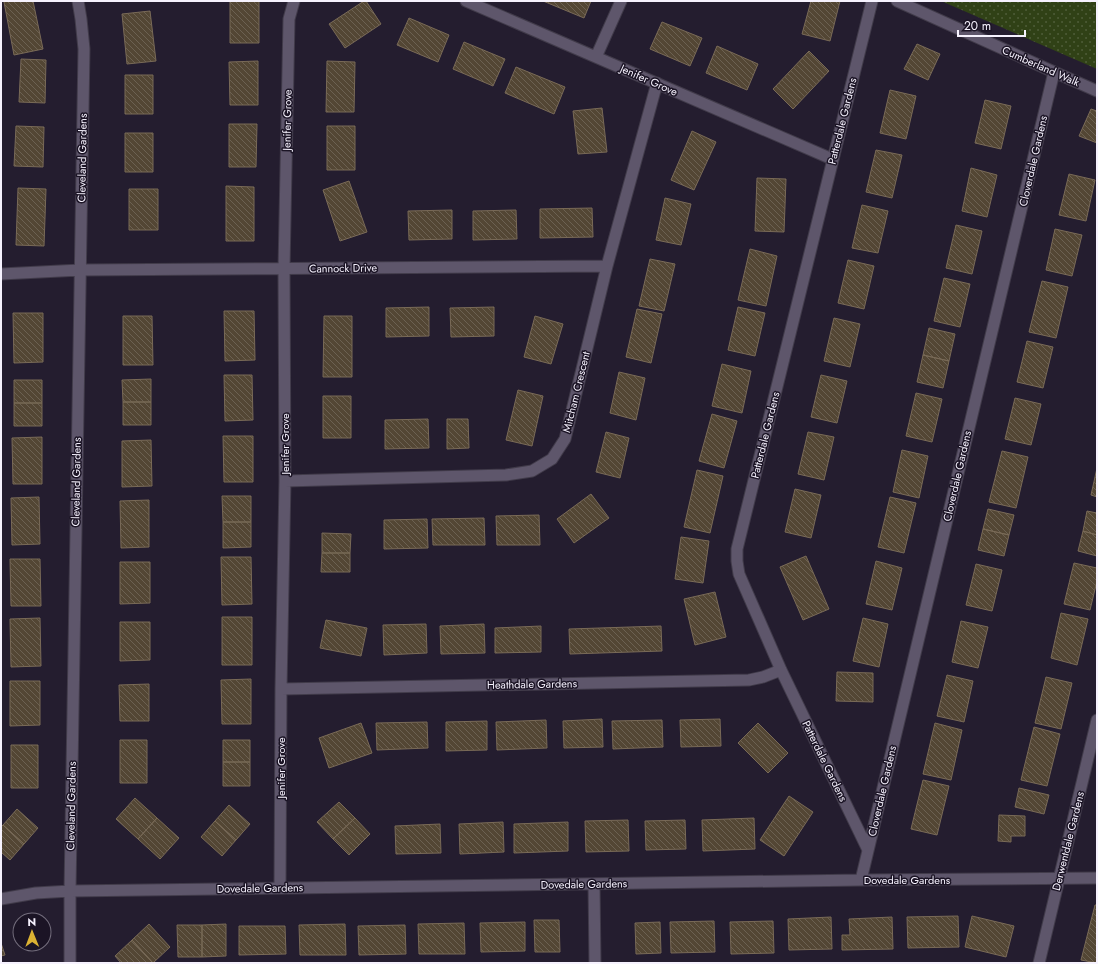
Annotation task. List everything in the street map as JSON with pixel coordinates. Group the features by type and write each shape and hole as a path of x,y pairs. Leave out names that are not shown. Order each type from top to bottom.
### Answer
{"street":[{"name":"Cleveland Gardens","path":"70,963 84,48 78,1"},
{"name":"Jenifer Grove","path":"280,887 281,688 285,481 284,269 289,19 294,1"},
{"name":"Jenifer Grove","path":"466,1 832,159"},
{"path":"596,57 620,1"},
{"name":"Patterdale Gardens","path":"868,850 781,670 739,574 737,549 872,1"},
{"name":"Cumberland Walk","path":"897,1 1097,92"},
{"name":"Cloverdale Gardens","path":"861,880 1054,72"},
{"name":"Mitcham Crescent","path":"285,481 506,475 532,471 552,459 565,439 607,266 657,84"},
{"name":"Cannock Drive","path":"1,274 80,270 607,266"},
{"name":"Heathdale Gardens","path":"281,688 749,680 763,677 781,670"},
{"name":"Derwentdale Gardens","path":"1039,963 1097,720"},
{"name":"Dovedale Gardens","path":"1,899 36,893 70,891 280,887 1097,878"},
{"path":"594,884 594,963"}],"green space":[{"path":"941,1 1097,1 1097,69"}],"building":[{"path":"33,1 43,49 14,55 4,2"},
{"path":"230,1 259,1 259,43 230,43"},
{"path":"366,1 381,24 345,48 329,24"},
{"path":"543,1 591,1 584,18"},
{"path":"811,1 840,1 830,41 802,34"},
{"path":"150,11 156,61 127,64 122,14"},
{"path":"409,18 449,35 438,62 397,45"},
{"path":"662,22 702,38 690,66 650,49"},
{"path":"464,42 505,59 493,86 453,69"},
{"path":"917,44 940,54 928,80 904,69"},
{"path":"717,46 758,64 747,90 706,73"},
{"path":"809,51 829,71 793,109 773,89"},
{"path":"21,59 46,60 45,103 19,102"},
{"path":"258,61 258,105 230,105 229,62"},
{"path":"327,61 355,62 354,112 326,112"},
{"path":"516,67 565,87 554,114 505,93"},
{"path":"125,75 153,75 153,114 125,114"},
{"path":"890,90 916,96 906,139 880,133"},
{"path":"985,100 1011,106 1001,149 975,143"},
{"path":"602,108 607,152 578,154 573,111"},
{"path":"1091,109 1097,111 1097,143 1079,136"},
{"path":"229,124 257,124 256,167 229,167"},
{"path":"16,126 44,127 43,167 14,166"},
{"path":"327,126 355,126 355,170 327,170"},
{"path":"692,131 716,142 694,190 671,180"},
{"path":"125,133 153,133 153,172 125,172"},
{"path":"876,150 902,155 892,198 866,192"},
{"path":"971,168 997,175 987,217 962,211"},
{"path":"1069,174 1095,180 1086,221 1059,215"},
{"path":"757,178 786,179 784,232 755,231"},
{"path":"349,181 367,232 340,241 323,190"},
{"path":"226,186 254,187 254,241 226,241"},
{"path":"18,188 46,189 44,246 16,245"},
{"path":"129,189 158,189 158,230 129,230"},
{"path":"665,198 691,204 681,245 656,240"},
{"path":"862,205 888,211 878,253 852,248"},
{"path":"592,208 593,237 540,238 540,209"},
{"path":"452,210 452,239 409,240 408,211"},
{"path":"516,210 517,239 473,240 473,211"},
{"path":"956,225 982,231 972,274 946,268"},
{"path":"1055,229 1082,235 1072,276 1046,270"},
{"path":"750,249 777,256 766,306 738,300"},
{"path":"650,259 675,264 664,311 639,306"},
{"path":"848,260 874,266 864,309 838,303"},
{"path":"944,278 970,284 960,327 934,321"},
{"path":"1042,281 1068,287 1056,338 1029,332"},
{"path":"429,307 429,336 386,337 386,308"},
{"path":"494,307 494,336 451,337 450,308"},
{"path":"738,307 765,313 755,356 728,350"},
{"path":"637,309 662,314 651,363 626,357"},
{"path":"224,311 254,311 255,360 225,361"},
{"path":"13,313 43,313 43,362 14,363"},
{"path":"123,316 152,316 153,365 123,365"},
{"path":"324,316 352,316 352,377 323,377"},
{"path":"535,316 563,324 551,364 524,357"},
{"path":"834,318 860,324 850,367 824,361"},
{"path":"929,328 955,334 949,361 923,355"},
{"path":"1027,341 1053,347 1043,388 1017,382"},
{"path":"923,355 949,361 943,388 917,382"},
{"path":"722,364 751,371 742,413 712,406"},
{"path":"619,372 645,378 636,420 610,413"},
{"path":"224,375 252,375 253,420 225,421"},
{"path":"821,375 847,381 837,423 811,417"},
{"path":"151,379 151,402 123,402 122,380"},
{"path":"14,380 42,380 42,403 14,403"},
{"path":"518,390 543,396 532,446 506,440"},
{"path":"916,393 942,399 932,442 906,436"},
{"path":"323,396 351,396 351,438 323,438"},
{"path":"1015,398 1041,404 1031,445 1005,439"},
{"path":"123,402 151,402 151,425 123,425"},
{"path":"14,403 42,403 42,426 14,426"},
{"path":"712,414 737,421 724,468 699,461"},
{"path":"428,419 429,448 385,449 385,420"},
{"path":"447,419 468,419 469,448 447,449"},
{"path":"606,432 629,438 620,478 596,472"},
{"path":"808,432 834,437 824,480 798,474"},
{"path":"223,436 253,436 253,482 224,482"},
{"path":"42,437 42,484 13,484 12,438"},
{"path":"151,440 152,486 122,487 122,441"},
{"path":"902,450 928,456 919,498 893,492"},
{"path":"1002,451 1028,457 1016,508 989,502"},
{"path":"1097,468 1097,497 1091,495"},
{"path":"697,470 723,476 710,533 684,527"},
{"path":"795,489 821,495 811,538 785,532"},
{"path":"591,494 609,518 574,543 557,519"},
{"path":"222,496 251,496 251,522 223,522"},
{"path":"39,497 40,544 12,545 11,498"},
{"path":"890,497 916,503 904,553 878,547"},
{"path":"149,500 149,547 121,548 120,501"},
{"path":"988,509 1014,515 1009,535 983,529"},
{"path":"1087,511 1097,513 1097,535 1083,531"},
{"path":"539,515 540,545 497,545 496,516"},
{"path":"484,518 485,545 433,545 432,519"},
{"path":"427,519 428,548 384,549 384,520"},
{"path":"223,522 251,522 251,547 223,548"},
{"path":"983,529 1009,535 1004,556 978,550"},
{"path":"1083,531 1097,535 1097,556 1078,551"},
{"path":"322,533 351,534 350,553 322,553"},
{"path":"681,537 709,541 703,583 675,579"},
{"path":"322,553 350,553 350,572 321,572"},
{"path":"806,556 829,609 803,620 780,567"},
{"path":"221,557 251,557 252,604 222,605"},
{"path":"10,559 40,559 41,606 11,606"},
{"path":"876,561 902,568 892,610 866,604"},
{"path":"120,562 150,562 150,603 120,604"},
{"path":"1074,563 1097,568 1097,581 1090,610 1064,604"},
{"path":"976,564 1002,570 992,611 966,605"},
{"path":"715,592 726,637 695,645 684,599"},
{"path":"1061,613 1088,619 1077,665 1051,658"},
{"path":"222,617 252,617 252,665 222,665"},
{"path":"40,618 41,666 11,667 10,619"},
{"path":"863,618 888,624 879,667 853,661"},
{"path":"326,620 367,628 361,656 320,648"},
{"path":"961,621 988,627 978,668 952,662"},
{"path":"120,622 150,622 150,660 120,661"},
{"path":"426,624 427,653 384,655 383,625"},
{"path":"484,624 485,653 441,654 440,626"},
{"path":"541,626 541,652 495,653 495,628"},
{"path":"661,626 662,651 570,654 569,629"},
{"path":"837,672 873,673 873,702 836,701"},
{"path":"947,675 973,681 964,722 937,716"},
{"path":"1046,677 1072,683 1061,729 1035,723"},
{"path":"251,679 251,724 222,724 221,680"},
{"path":"10,681 40,681 40,725 10,726"},
{"path":"149,684 149,721 120,721 119,685"},
{"path":"602,719 603,747 564,748 563,721"},
{"path":"720,719 721,746 681,747 680,720"},
{"path":"546,720 547,748 497,750 496,722"},
{"path":"662,720 663,747 613,749 612,721"},
{"path":"487,721 487,750 446,751 446,722"},
{"path":"427,722 428,748 377,750 376,723"},
{"path":"361,723 372,753 329,768 319,738"},
{"path":"758,723 788,753 768,773 738,743"},
{"path":"935,723 962,730 951,780 923,774"},
{"path":"1034,727 1060,734 1047,786 1021,780"},
{"path":"120,740 147,740 147,783 120,783"},
{"path":"223,740 250,740 250,762 223,762"},
{"path":"11,745 38,745 38,788 11,788"},
{"path":"223,762 250,762 250,786 223,786"},
{"path":"923,780 949,786 937,835 911,829"},
{"path":"1019,788 1049,795 1044,814 1015,807"},
{"path":"789,796 813,812 784,856 760,840"},
{"path":"135,798 157,818 138,839 116,819"},
{"path":"339,802 355,818 333,839 317,822"},
{"path":"229,805 250,824 236,840 215,821"},
{"path":"17,809 38,828 24,844 3,825"},
{"path":"999,815 1025,816 1025,836 1011,836 1011,842 998,841"},
{"path":"157,818 179,838 160,859 138,839"},
{"path":"355,818 370,834 349,855 333,839"},
{"path":"754,818 755,849 703,851 702,820"},
{"path":"628,820 629,851 586,852 585,821"},
{"path":"685,820 686,849 646,850 645,821"},
{"path":"215,821 236,840 222,856 201,837"},
{"path":"503,822 504,852 460,854 459,824"},
{"path":"568,822 568,851 514,853 514,824"},
{"path":"440,824 441,853 396,854 395,826"},
{"path":"3,825 24,844 10,860 1,852 1,827"},
{"path":"1095,905 1097,905 1097,963 1081,960"},
{"path":"958,916 959,947 908,948 907,917"},
{"path":"972,916 1014,926 1006,957 965,947"},
{"path":"831,917 832,949 789,950 788,919"},
{"path":"892,917 893,949 842,950 842,935 850,935 849,919"},
{"path":"534,920 559,920 560,952 535,952"},
{"path":"714,921 715,952 671,953 670,922"},
{"path":"773,921 774,953 731,954 730,922"},
{"path":"525,922 525,951 481,952 480,923"},
{"path":"660,922 661,953 636,954 635,923"},
{"path":"464,923 465,954 419,954 418,924"},
{"path":"149,924 170,947 153,963 132,940"},
{"path":"226,924 226,956 202,957 202,925"},
{"path":"345,924 346,955 300,955 299,925"},
{"path":"177,925 202,925 202,957 178,957"},
{"path":"405,925 406,954 359,955 358,926"},
{"path":"239,926 285,926 286,954 239,955"},
{"path":"132,940 153,963 121,963 115,956"},
{"path":"1,943 5,955 1,956"}]}
